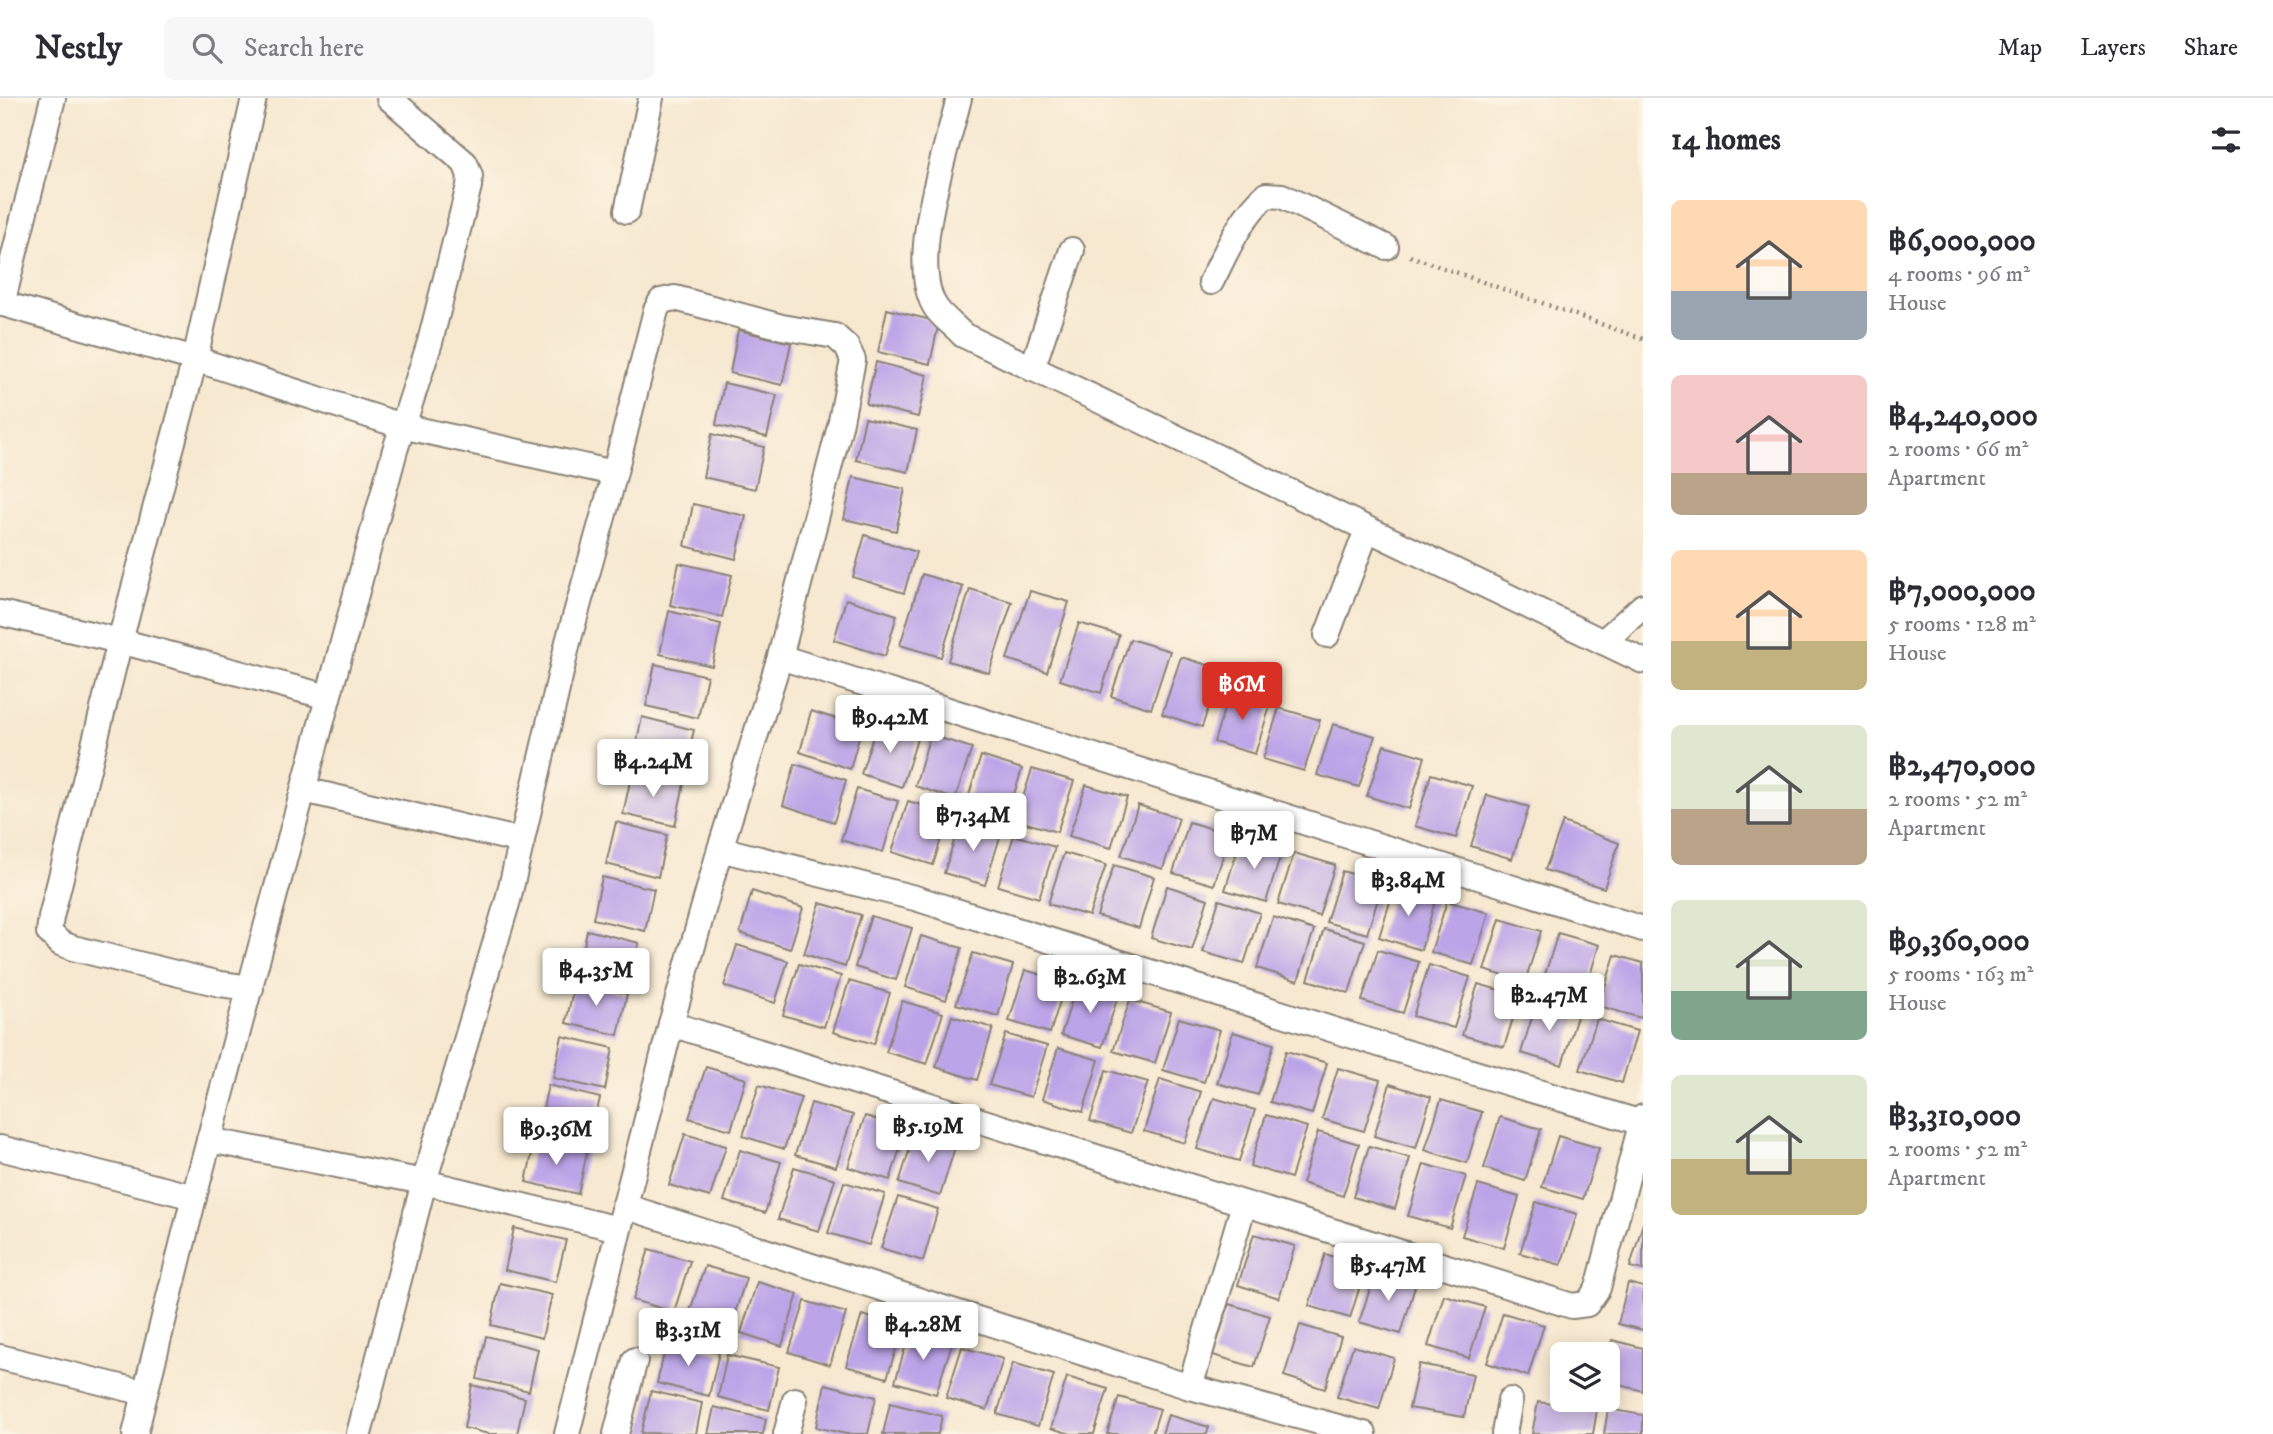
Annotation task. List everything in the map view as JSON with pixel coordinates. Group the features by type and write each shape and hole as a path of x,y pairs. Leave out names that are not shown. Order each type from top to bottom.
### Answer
{"street":[{"path":"53,98 1,303 195,359 402,426 614,473"},
{"path":"251,988 220,984 73,948 60,943 49,932 120,641 195,359 254,98"},
{"path":"135,1434 209,1140 402,426 429,342 469,186 470,176 465,163 389,98"},
{"path":"627,211 651,98"},
{"path":"959,98 938,179 926,247 926,278 936,307 963,335 1643,661"},
{"path":"1211,282 1237,230 1252,208 1266,195 1282,196 1386,247"},
{"path":"1032,369 1072,250"},
{"path":"359,1434 424,1182 508,900 568,642 656,310 661,301 675,298 782,327 835,336 847,347 853,360 840,426 780,657 720,849 671,1024 567,1434"},
{"path":"1327,635 1367,530"},
{"path":"1603,642 1643,606"},
{"path":"0,613 120,641 328,697"},
{"path":"780,657 1643,929"},
{"path":"304,790 522,841"},
{"path":"671,1024 1572,1306 1587,1304 1598,1288 1642,1120 1388,1047 915,898 720,849"},
{"path":"209,1140 621,1217 1191,1387 1364,1434"},
{"path":"0,1149 194,1197"},
{"path":"1191,1387 1244,1204"},
{"path":"0,1357 145,1393"},
{"path":"616,1434 635,1360"},
{"path":"1504,1434 1510,1400"},
{"path":"786,1434 795,1401"}],"path":[{"path":"1386,247 1643,338"}],"building":[{"path":"887,309 939,322 930,364 878,352"},
{"path":"738,330 791,343 782,385 730,373"},
{"path":"876,362 927,375 918,417 866,404"},
{"path":"724,383 777,395 767,437 716,425"},
{"path":"865,418 917,430 908,472 856,460"},
{"path":"712,434 764,447 755,489 703,477"},
{"path":"853,477 905,489 896,531 844,519"},
{"path":"693,504 746,516 736,559 685,546"},
{"path":"865,535 916,552 904,593 853,577"},
{"path":"679,563 732,575 722,617 670,605"},
{"path":"922,574 963,587 941,657 900,645"},
{"path":"970,589 1012,602 989,673 948,661"},
{"path":"1030,591 1069,602 1047,672 1007,659"},
{"path":"846,599 897,615 885,656 834,640"},
{"path":"669,611 721,624 712,666 660,654"},
{"path":"1079,623 1119,635 1101,693 1060,680"},
{"path":"1130,639 1170,651 1151,709 1111,696"},
{"path":"1181,657 1221,669 1202,727 1162,714"},
{"path":"655,664 707,676 698,718 646,706"},
{"path":"1230,690 1271,703 1255,754 1214,742"},
{"path":"1279,708 1320,720 1304,771 1263,759"},
{"path":"811,711 862,727 850,769 800,752"},
{"path":"642,717 694,730 684,772 633,760"},
{"path":"877,724 918,736 902,787 861,774"},
{"path":"1333,724 1375,736 1359,787 1317,775"},
{"path":"930,735 972,748 955,799 915,786"},
{"path":"1384,745 1425,757 1409,809 1367,796"},
{"path":"981,756 1022,769 1006,820 965,808"},
{"path":"795,764 846,780 834,822 783,805"},
{"path":"1032,769 1074,781 1057,832 1016,820"},
{"path":"632,772 684,784 675,826 623,814"},
{"path":"1431,774 1472,786 1456,838 1415,826"},
{"path":"1086,785 1127,797 1111,848 1069,836"},
{"path":"857,789 898,801 883,852 841,840"},
{"path":"1487,795 1529,807 1512,859 1471,846"},
{"path":"908,801 949,813 933,865 892,852"},
{"path":"1138,805 1179,818 1163,869 1121,856"},
{"path":"616,822 667,835 658,877 606,864"},
{"path":"960,822 1001,834 985,885 944,873"},
{"path":"1189,822 1230,834 1214,885 1173,873"},
{"path":"1563,822 1619,843 1604,888 1545,870"},
{"path":"1014,835 1055,847 1039,898 998,886"},
{"path":"1241,839 1282,851 1266,902 1225,890"},
{"path":"1064,853 1106,865 1089,916 1048,904"},
{"path":"1294,853 1335,865 1319,916 1278,904"},
{"path":"1114,865 1154,877 1139,928 1097,916"},
{"path":"1342,871 1383,883 1367,934 1326,922"},
{"path":"602,877 654,889 645,931 593,919"},
{"path":"1167,886 1208,899 1192,950 1151,938"},
{"path":"1395,886 1436,898 1421,950 1379,937"},
{"path":"752,891 803,908 790,949 740,933"},
{"path":"1219,900 1260,913 1244,964 1203,952"},
{"path":"1447,901 1489,913 1473,965 1431,952"},
{"path":"820,903 861,915 845,967 804,954"},
{"path":"871,916 912,928 896,980 855,967"},
{"path":"1273,917 1314,930 1298,981 1257,968"},
{"path":"1500,919 1541,931 1525,982 1484,970"},
{"path":"1324,929 1365,941 1349,993 1308,980"},
{"path":"587,930 639,943 630,985 579,973"},
{"path":"1558,933 1599,945 1584,996 1542,984"},
{"path":"921,936 962,948 946,1000 905,987"},
{"path":"737,945 788,961 775,1003 724,986"},
{"path":"1378,950 1419,962 1403,1013 1362,1001"},
{"path":"973,953 1013,965 998,1016 956,1004"},
{"path":"1615,955 1643,963 1641,1018 1599,1006"},
{"path":"799,964 841,976 824,1027 783,1015"},
{"path":"1429,965 1470,977 1454,1028 1413,1016"},
{"path":"1025,970 1066,982 1050,1033 1009,1021"},
{"path":"575,981 627,994 618,1035 566,1023"},
{"path":"849,981 890,993 874,1044 833,1032"},
{"path":"1077,984 1118,996 1102,1047 1061,1035"},
{"path":"1478,984 1520,996 1504,1047 1462,1035"},
{"path":"1130,1000 1171,1012 1155,1063 1113,1051"},
{"path":"902,1001 943,1013 927,1064 886,1052"},
{"path":"1537,1001 1578,1013 1562,1065 1521,1053"},
{"path":"952,1016 993,1028 977,1080 936,1067"},
{"path":"1179,1018 1220,1030 1204,1082 1163,1070"},
{"path":"1597,1019 1637,1031 1622,1083 1580,1070"},
{"path":"1233,1032 1274,1044 1258,1095 1217,1083"},
{"path":"1006,1034 1047,1046 1031,1097 989,1085"},
{"path":"562,1036 613,1048 605,1090 553,1078"},
{"path":"1058,1048 1099,1060 1083,1112 1042,1099"},
{"path":"1286,1051 1327,1063 1312,1114 1270,1102"},
{"path":"706,1067 746,1079 731,1130 689,1118"},
{"path":"1338,1068 1380,1080 1364,1131 1322,1119"},
{"path":"1106,1070 1148,1082 1131,1133 1090,1121"},
{"path":"1160,1079 1201,1092 1185,1143 1144,1131"},
{"path":"1390,1084 1431,1097 1416,1148 1374,1136"},
{"path":"548,1085 600,1098 590,1140 539,1128"},
{"path":"759,1085 801,1098 784,1149 743,1136"},
{"path":"1214,1098 1255,1110 1239,1161 1197,1149"},
{"path":"1441,1100 1482,1112 1467,1163 1425,1150"},
{"path":"811,1103 853,1115 836,1167 795,1155"},
{"path":"1266,1115 1307,1127 1291,1178 1250,1166"},
{"path":"865,1116 906,1129 890,1180 848,1167"},
{"path":"1500,1117 1541,1129 1525,1181 1484,1168"},
{"path":"915,1132 956,1144 940,1196 899,1183"},
{"path":"1318,1132 1359,1144 1343,1196 1302,1183"},
{"path":"685,1134 726,1146 710,1197 669,1185"},
{"path":"1558,1136 1599,1148 1583,1199 1542,1187"},
{"path":"535,1139 587,1152 578,1194 526,1182"},
{"path":"1369,1146 1410,1158 1395,1209 1353,1197"},
{"path":"740,1150 781,1162 765,1213 724,1201"},
{"path":"1424,1164 1466,1176 1450,1228 1408,1216"},
{"path":"794,1167 835,1179 819,1231 778,1219"},
{"path":"844,1182 885,1194 869,1245 828,1233"},
{"path":"1478,1185 1519,1197 1504,1248 1462,1236"},
{"path":"898,1197 938,1209 923,1261 881,1248"},
{"path":"1536,1202 1577,1214 1561,1265 1520,1253"},
{"path":"1643,1223 1643,1270 1630,1267"},
{"path":"514,1228 566,1240 556,1282 505,1270"},
{"path":"1254,1234 1295,1246 1279,1298 1238,1285"},
{"path":"649,1249 690,1261 674,1312 633,1300"},
{"path":"1325,1254 1366,1267 1350,1318 1309,1306"},
{"path":"705,1266 746,1278 730,1329 688,1317"},
{"path":"1376,1271 1416,1283 1401,1334 1359,1322"},
{"path":"757,1282 798,1294 782,1346 741,1333"},
{"path":"500,1283 552,1295 542,1338 491,1325"},
{"path":"1628,1283 1643,1287 1643,1330 1618,1324"},
{"path":"1444,1295 1485,1307 1469,1358 1428,1346"},
{"path":"805,1301 846,1313 830,1365 789,1352"},
{"path":"1229,1304 1270,1316 1254,1367 1213,1355"},
{"path":"1503,1313 1544,1325 1528,1376 1487,1363"},
{"path":"862,1315 903,1327 887,1378 846,1366"},
{"path":"1300,1325 1341,1337 1325,1389 1284,1376"},
{"path":"910,1331 952,1343 936,1394 895,1382"},
{"path":"486,1336 538,1349 529,1391 477,1379"},
{"path":"667,1341 719,1353 709,1396 657,1383"},
{"path":"1620,1342 1643,1348 1643,1391 1620,1385"},
{"path":"1353,1346 1394,1358 1379,1409 1337,1397"},
{"path":"962,1347 1003,1359 987,1410 946,1398"},
{"path":"727,1355 779,1367 769,1410 718,1397"},
{"path":"1013,1363 1054,1375 1038,1426 997,1414"},
{"path":"1419,1364 1473,1374 1464,1417 1409,1408"},
{"path":"1067,1377 1108,1389 1094,1434 1071,1434 1051,1428"},
{"path":"825,1384 876,1397 868,1434 846,1434 816,1427"},
{"path":"472,1385 525,1398 517,1434 489,1434 464,1428"},
{"path":"651,1391 702,1403 696,1434 641,1433"},
{"path":"1119,1397 1160,1409 1152,1434 1107,1434"},
{"path":"1538,1402 1550,1404 1550,1412 1597,1412 1593,1434 1532,1434"},
{"path":"890,1403 942,1416 938,1434 883,1434"},
{"path":"714,1407 766,1419 763,1434 708,1434"},
{"path":"1608,1412 1643,1415 1643,1434 1604,1434"},
{"path":"1168,1415 1209,1427 1207,1434 1162,1434"}]}
